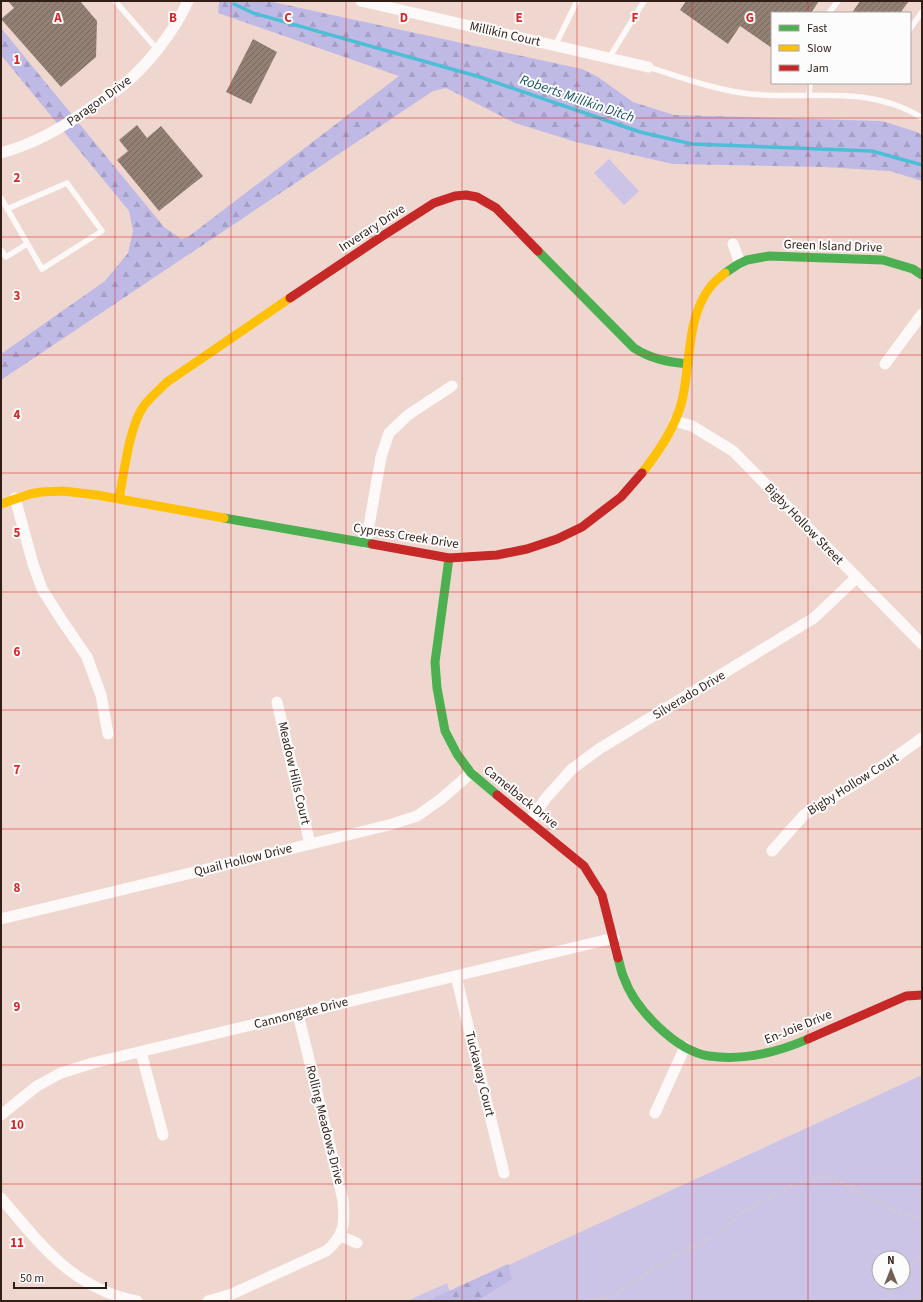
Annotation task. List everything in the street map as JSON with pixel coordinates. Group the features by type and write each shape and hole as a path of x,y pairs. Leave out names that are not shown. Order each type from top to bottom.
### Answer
{"street":[{"name":"Paragon Drive","path":"1,154 39,140 59,130 120,88 137,73 158,49 176,23 188,1"},
{"name":"Millikin Court","path":"361,1 648,68"},
{"name":"Inverary Drive","path":"119,499 136,423 143,407 167,382 381,237 434,203 455,196 477,197 496,208 634,348 644,356 659,362 688,364"},
{"path":"733,244 740,263"},
{"name":"Green Island Drive","path":"740,263 754,258 769,256 883,260 913,269 922,275"},
{"name":"Cypress Creek Drive","path":"1,504 15,498 49,491 73,492 449,558 474,559 529,548 573,532 620,499 660,450 675,421 685,388 691,333 696,311 711,286 722,275 740,263"},
{"path":"885,364 922,314"},
{"path":"366,543 381,458 389,433 408,415 452,386"},
{"name":"Bigby Hollow Street","path":"675,421 692,426 733,451 922,644"},
{"path":"15,498 33,564 42,589 87,657 101,695 108,734"},
{"name":"Camelback Drive","path":"449,558 436,662 437,688 445,731 457,754 471,773 486,787 584,866 602,895 624,979 645,1014 661,1030"},
{"name":"Silverado Drive","path":"530,821 546,798 572,769 599,749 814,618 856,578"},
{"name":"Meadow Hills Court","path":"277,702 310,844"},
{"name":"Bigby Hollow Court","path":"772,850 804,815 870,775 922,738"},
{"name":"Quail Hollow Drive","path":"1,918 389,826 417,816 441,799 471,773"},
{"name":"Cannongate Drive","path":"1,1115 37,1086 61,1073 93,1063 614,938"},
{"name":"Tuckaway Court","path":"456,976 504,1172"},
{"name":"En-Joie Drive","path":"661,1030 686,1047 708,1056 736,1058 763,1055 788,1048 906,996 922,995"},
{"name":"Rolling Meadows Drive","path":"298,1014 343,1200 345,1218 340,1236"},
{"path":"655,1113 686,1047"},
{"path":"141,1052 163,1136"},
{"path":"1,1198 38,1242 74,1274 91,1285 112,1295 138,1301"},
{"path":"208,1301 232,1294 326,1251 334,1245 340,1236 357,1243"}],"lane":[{"path":"115,1 158,49"},
{"path":"555,46 577,1"},
{"path":"609,58 644,1"},
{"path":"830,12 838,1"},
{"path":"911,28 922,12"},
{"path":"648,68 721,89 751,94 852,96 884,101 911,111 922,118"},
{"path":"809,95 810,84"},
{"path":"1,198 7,209 42,270 102,231 67,182 7,209"},
{"path":"1,250 6,257 27,244"}],"path":[{"path":"581,1301 610,1297 676,1255 719,1233 734,1221 741,1212 804,1180 819,1177 835,1179 894,1211 922,1219"},
{"path":"911,1266 922,1254"},
{"path":"885,1301 893,1290"}],"shaded area":[{"path":"609,159 639,191 624,205 594,173"},
{"path":"922,1075 922,1301 407,1301 447,1283 450,1292"}],"green space":[{"path":"219,1 268,1 582,69 598,77 633,102 674,115 882,121 922,135 922,181 890,171 823,167 673,164 576,142 515,123 446,88 433,91 1,380 1,354 105,281 128,253 133,231 129,211 1,55 1,28 164,227 181,239 188,237 399,76 218,13"},
{"path":"508,1264 512,1279 477,1301 427,1301"}],"building":[{"path":"8,1 80,1 97,21 96,57 61,87 1,19 14,8"},
{"path":"686,1 819,1 812,12 771,12 771,47 740,26 728,44 680,10"},
{"path":"860,1 909,1 901,12 853,12"},
{"path":"253,39 277,52 251,104 226,92"},
{"path":"137,125 147,138 161,126 203,176 159,211 117,160 128,151 119,140"}],"waterway":[{"name":"Roberts Millikin Ditch","path":"234,4 253,13 480,77 640,132 692,144 872,151 922,165"}],"traffic: fast":[{"path":"538,251 634,348 647,355 660,359 688,364"},
{"path":"725,273 747,260 769,256 883,260 913,269 922,275"},
{"path":"224,518 372,544"},
{"path":"449,558 435,662 437,688 445,731 457,754 471,773 497,795"},
{"path":"618,958 623,976 637,1003 658,1027 683,1046 696,1052 709,1056 747,1057 772,1052 808,1039"}],"traffic: slow":[{"path":"642,473 666,439 679,411 685,386 690,341 697,312 703,298 711,286 725,273"},
{"path":"119,499 131,438 138,416 143,407 167,382 290,298"},
{"path":"1,504 30,494 63,491 97,495 224,518"}],"traffic: jam":[{"path":"290,298 434,203 455,196 466,195 477,197 496,208 538,251"},
{"path":"372,544 449,558 497,555 527,549 557,539 582,527 621,497 642,473"},
{"path":"497,795 584,866 602,895 618,958"},
{"path":"808,1039 906,996 922,995"}]}
